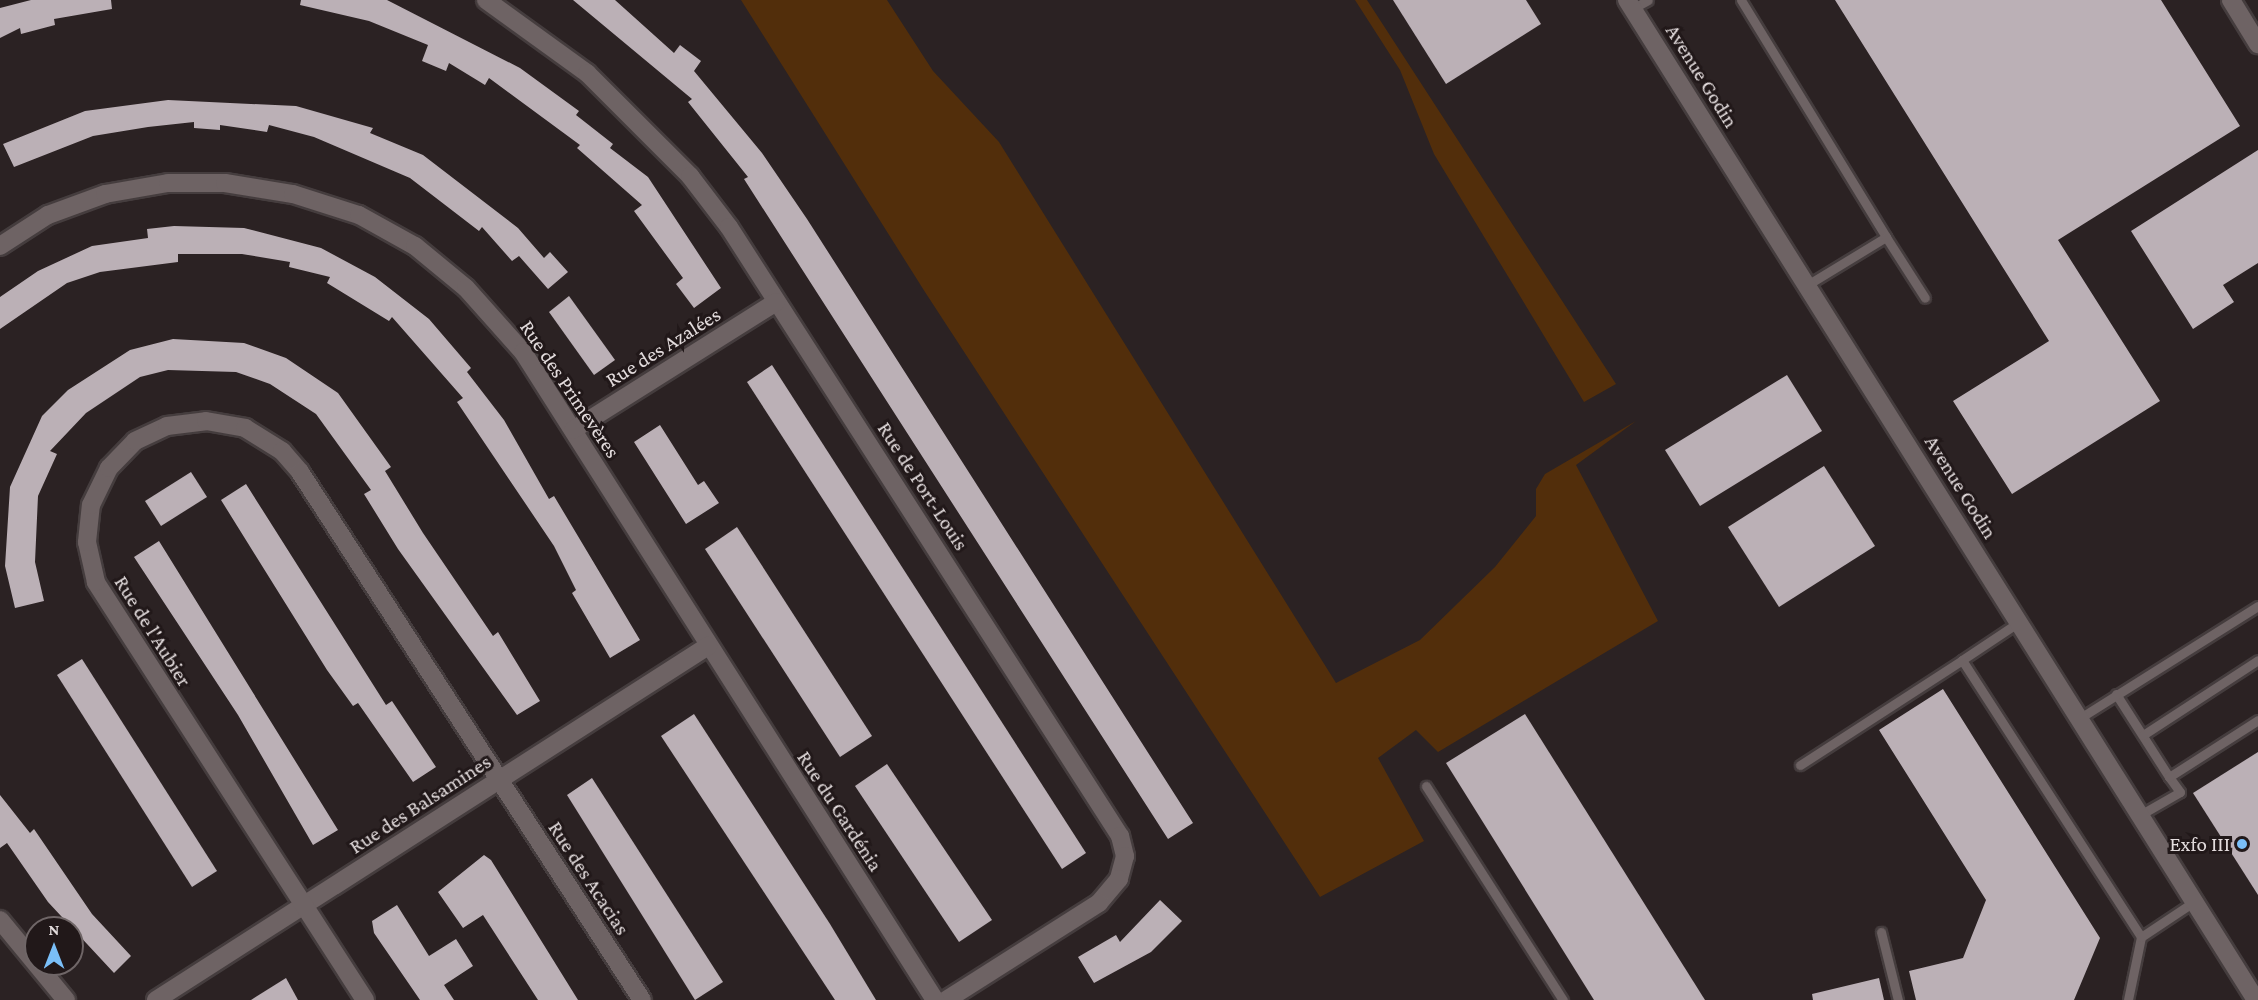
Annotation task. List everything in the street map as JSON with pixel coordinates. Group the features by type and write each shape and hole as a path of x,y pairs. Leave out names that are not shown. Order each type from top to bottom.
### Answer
{"street":[{"name":"Rue de Port-Louis","path":"486,0 587,73 640,120 729,227 1120,836 1125,856 1119,879 1099,903 946,1000"},
{"path":"2231,0 2258,44"},
{"name":"Avenue Godin","path":"1636,3 1807,285 2256,1000"},
{"name":"Rue des Primevères","path":"1,242 48,215 105,194 168,183 225,183 293,194 359,215 415,246 466,288 523,352 708,646"},
{"name":"Rue des Azalées","path":"573,430 776,302"},
{"name":"Rue de l'Aubier","path":"365,1000 96,582 87,542 91,505 109,468 135,441 167,426 206,421 245,428 282,452 498,781"},
{"name":"Rue des Balsamines","path":"156,1000 708,646"},
{"name":"Rue du Gardénia","path":"708,646 935,1000"},
{"name":"Rue des Acacias","path":"498,781 642,1000"},
{"path":"0,920 66,1000"}],"lane":[{"path":"1741,0 1925,298"},
{"path":"1807,285 1886,237"},
{"path":"2080,718 2258,606"},
{"path":"1800,765 2019,622"},
{"path":"1962,660 2141,937 2128,1000"},
{"path":"2142,735 2258,660"},
{"path":"2116,694 2180,792 2140,815"},
{"path":"2169,777 2258,720"},
{"path":"1426,786 1563,1000"},
{"path":"2141,937 2195,901"},
{"path":"1881,932 1898,1000"}],"shaded area":[{"path":"741,0 887,0 933,71 999,142 1336,683 1420,640 1495,567 1536,516 1536,489 1545,474 1636,421 1576,465 1658,621 1438,752 1416,730 1378,758 1424,841 1320,897 925,292"},
{"path":"1355,0 1367,0 1616,384 1584,402 1434,154 1400,70"}],"building":[{"path":"31,0 111,0 112,9 54,19 55,25 21,34 20,28 0,38 0,8"},
{"path":"301,0 387,0 520,68 579,111 576,115 613,144 610,148 648,177 721,288 694,308 676,284 683,278 634,211 642,205 577,148 580,145 489,78 485,85 449,63 446,71 422,61 428,45 369,21 300,5"},
{"path":"573,0 615,0 674,53 680,45 701,61 694,71 762,153 807,219 1193,823 1168,839 744,179 748,177 688,102 692,99"},
{"path":"1393,0 1526,0 1541,24 1446,84"},
{"path":"1835,0 2161,0 2240,126 2058,240 2160,401 2012,494 1953,401 2049,341"},
{"path":"168,100 296,106 373,128 370,133 423,155 518,228 544,258 550,252 568,272 548,289 519,256 512,261 482,227 479,231 410,178 314,137 269,125 267,132 220,125 220,130 194,128 194,122 93,136 14,167 3,144 85,111"},
{"path":"2258,150 2258,263 2223,285 2234,302 2193,329 2131,231"},
{"path":"174,226 244,228 321,248 375,277 429,319 471,368 467,372 504,420 549,499 554,496 640,640 610,658 572,593 576,590 554,546 457,402 463,398 392,317 389,321 327,283 330,277 289,267 290,262 242,254 178,254 178,262 100,272 67,283 0,329 0,297 38,271 92,246 148,238 147,229"},
{"path":"569,296 615,360 594,375 549,312"},
{"path":"173,339 244,343 286,358 338,393 391,467 385,471 423,533 493,636 498,632 540,701 517,715 398,549 364,494 371,490 316,414 270,384 236,372 168,370 140,377 86,413 50,451 57,454 38,496 35,562 44,601 15,608 5,566 10,487 42,416 68,390 130,350"},
{"path":"772,365 1086,853 1062,869 747,382"},
{"path":"1787,375 1822,431 1700,506 1665,450"},
{"path":"660,425 698,485 704,481 719,503 686,524 634,442"},
{"path":"1824,466 1875,546 1779,607 1728,527"},
{"path":"191,472 207,497 161,526 145,501"},
{"path":"246,484 386,705 392,701 436,767 413,782 358,703 353,706 327,670 221,500"},
{"path":"737,527 872,736 840,757 705,549"},
{"path":"159,541 338,830 313,845 238,715 134,557"},
{"path":"82,659 217,871 192,887 57,675"},
{"path":"1943,689 2100,938 2074,1000 1916,1000 1909,971 1963,958 1986,900 1879,730"},
{"path":"694,714 830,924 876,1000 835,1000 661,736"},
{"path":"1525,714 1705,1000 1594,1000 1446,763"},
{"name":"Exfo III","path":"2258,752 2258,895 2193,793"},
{"path":"887,764 992,920 959,942 855,786"},
{"path":"592,778 723,982 695,1000 567,795"},
{"path":"0,795 30,833 34,829 92,914 131,956 114,973 84,941 84,916 61,916 48,902 7,843 0,848"},
{"path":"484,855 491,860 578,1000 538,1000 483,915 463,928 438,892"},
{"path":"1160,900 1182,921 1151,952 1094,983 1078,957 1116,935 1120,942"},
{"path":"397,905 429,956 456,939 473,966 444,985 454,1000 420,1000 374,933 372,921"},
{"path":"286,978 298,1000 251,1000"},
{"path":"1879,978 1884,1000 1813,1000 1812,994"}],"place":[{"name":"Exfo III","path":"2242,844"}]}
